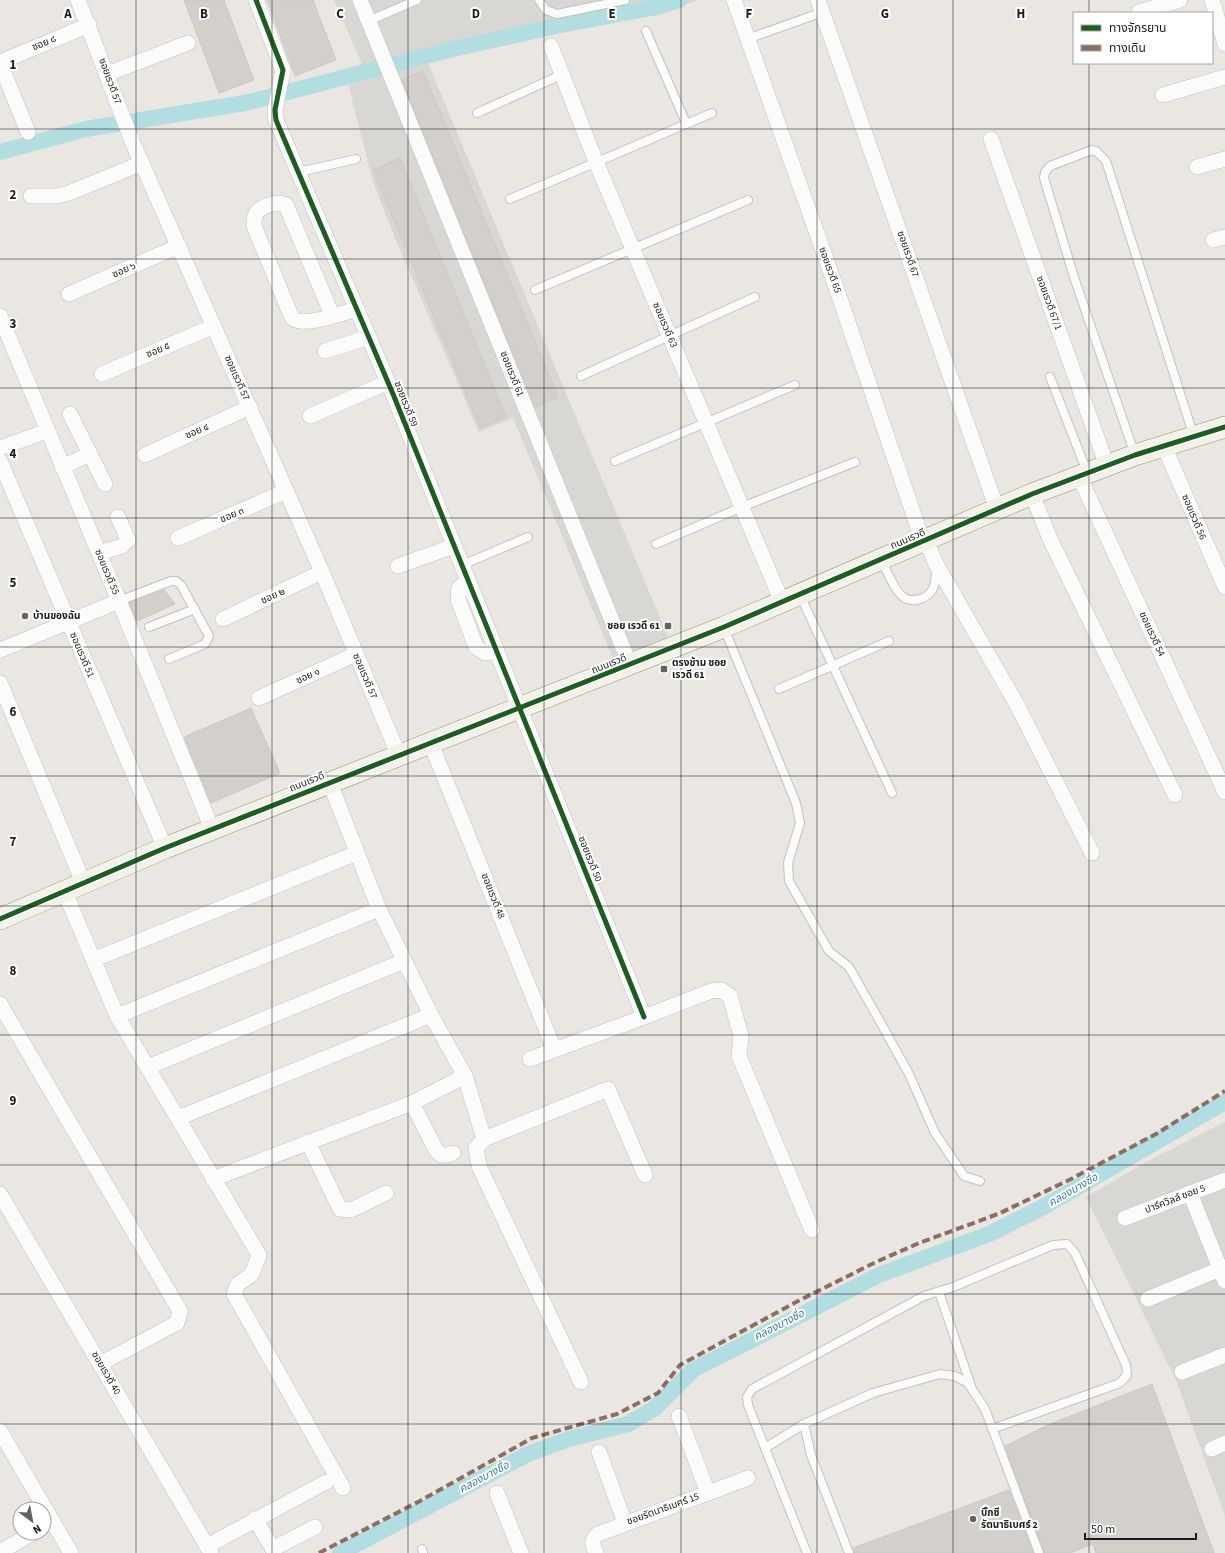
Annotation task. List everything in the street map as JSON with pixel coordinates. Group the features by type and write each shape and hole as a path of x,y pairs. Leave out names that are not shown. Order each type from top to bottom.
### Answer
{"street":[{"name":"ซอยเรวดี 57","path":"78,0 89,25 132,141 322,572 399,756"},
{"name":"ซอยเรวดี 59","path":"256,0 283,70 282,82 277,100 276,120 388,382 520,708"},
{"name":"ซอยเรวดี 61","path":"360,0 630,665"},
{"name":"ซอยเรวดี 65","path":"734,0 838,290 925,541 936,564 1016,703 1092,853"},
{"path":"1139,12 1180,0"},
{"path":"1212,0 1225,44"},
{"name":"ซอยเรวดี 67","path":"820,6 997,509"},
{"name":"ซอย ๘","path":"0,62 89,25"},
{"path":"107,74 188,43"},
{"name":"ซอยเรวดี 63","path":"551,46 561,75 632,249 742,507 791,599"},
{"path":"0,62 28,132"},
{"path":"1163,95 1225,77"},
{"name":"ซอยเรวดี 67/1","path":"991,140 1107,466"},
{"path":"1197,167 1225,159"},
{"path":"31,196 57,196 69,193 142,163"},
{"path":"332,315 286,205 275,203 258,211 254,219 254,226 292,318 300,322 332,315 357,309"},
{"name":"ซอย ๖","path":"69,294 179,246"},
{"name":"ซอยเรวดี 55","path":"0,316 212,829"},
{"name":"ซอย ๕","path":"102,374 214,326"},
{"path":"325,351 369,337"},
{"path":"310,416 388,382"},
{"name":"ซอย ๔","path":"145,455 250,407"},
{"path":"70,414 105,484"},
{"name":"ถนนเรวดี","path":"0,919 73,886 212,829 431,744 724,627 1032,494 1083,474 1225,427"},
{"path":"0,448 47,430"},
{"name":"ซอยเรวดี 56","path":"1164,446 1225,587"},
{"path":"62,467 90,454"},
{"name":"ซอยเรวดี 51","path":"0,461 165,848"},
{"name":"ซอยเรวดี 54","path":"1083,474 1225,792"},
{"name":"ซอย ๓","path":"178,538 286,491"},
{"path":"1032,494 1050,539 1175,795"},
{"path":"99,553 122,546 128,540 118,517"},
{"path":"398,566 454,546"},
{"name":"ซอย ๒","path":"224,619 322,572"},
{"path":"0,650 119,601"},
{"name":"ซอย ๑","path":"260,698 356,654"},
{"path":"0,683 73,886 94,959 117,1016 259,1255 252,1274 238,1284 234,1294 343,1488"},
{"name":"ซอยเรวดี 50","path":"520,708 644,1018"},
{"name":"ซอยเรวดี 48","path":"431,744 554,1049"},
{"path":"330,782 379,909 431,1015 465,1076 484,1139"},
{"path":"94,959 357,853"},
{"path":"117,1016 379,909"},
{"path":"148,1067 404,960"},
{"path":"530,1059 554,1049 644,1018 711,991 720,990 730,996 741,1036 739,1056 812,1230"},
{"path":"0,1004 180,1311 177,1323 100,1364"},
{"path":"178,1118 431,1015"},
{"path":"213,1179 412,1103 465,1076"},
{"path":"581,1382 479,1166 476,1148 484,1139 608,1089 645,1175"},
{"path":"412,1103 440,1155 445,1156 453,1153"},
{"path":"308,1142 340,1208 351,1210 386,1193"},
{"name":"ปาร์ควิลล์ ซอย 5","path":"1125,1218 1225,1180"},
{"path":"1148,1299 1224,1272 1190,1193"},
{"name":"ซอยเรวดี 40","path":"0,1194 209,1550"},
{"path":"1182,1372 1225,1355"},
{"path":"679,1416 708,1493"},
{"path":"0,1431 71,1553"},
{"path":"599,1452 625,1523"},
{"name":"ซอยรัตนาธิเบศร์ 15","path":"596,1553 592,1542 594,1537 625,1523 748,1478"},
{"path":"209,1550 255,1519 326,1482"},
{"path":"497,1493 521,1553"},
{"path":"255,1519 273,1549 315,1527"},
{"path":"0,1552 19,1541"}],"lane":[{"path":"368,21 417,0"},
{"path":"539,0 546,10 557,14 625,0"},
{"path":"748,39 820,6"},
{"path":"646,31 686,123"},
{"path":"477,113 561,75"},
{"path":"510,199 712,113"},
{"path":"1135,456 1075,280 1044,178 1044,172 1050,166 1092,150 1096,151 1106,161 1194,437"},
{"path":"299,172 356,159"},
{"path":"535,290 748,200"},
{"path":"581,376 755,297"},
{"path":"1050,377 1083,474"},
{"path":"615,461 795,384"},
{"path":"656,544 742,507 855,462"},
{"path":"462,565 528,537"},
{"path":"881,560 900,595 906,599 914,601 930,593 934,586 936,564"},
{"path":"119,601 176,581 181,585 208,631 208,640 204,644 169,659"},
{"path":"791,599 834,667 892,792"},
{"path":"150,627 195,609"},
{"path":"724,627 796,802 800,824 788,863 789,881 829,951 849,967 909,1074 935,1133 964,1176 980,1181"},
{"path":"779,689 834,667 888,641"},
{"path":"807,1553 748,1405 747,1397 752,1389 924,1296 938,1292 1053,1245 1067,1244 1074,1253 1126,1365 1127,1375 1120,1383 992,1429"},
{"path":"938,1292 972,1390"},
{"path":"765,1448 804,1424 873,1393 940,1374 955,1376 968,1383 984,1409 1039,1553"},
{"path":"804,1424 811,1455 849,1553"}],"shaded area":[{"path":"334,0 699,0 668,10 544,32 428,63 668,637 614,661 513,418 479,432 394,236 373,182 348,84 369,80"},
{"path":"1225,1122 1225,1516 1176,1380 1086,1197 1150,1160"}],"building":[{"path":"184,0 224,0 254,80 219,93"},
{"path":"267,0 313,0 336,60 295,76"},
{"path":"423,71 558,397 535,407 402,80"},
{"path":"400,158 506,417 480,428 373,170"},
{"path":"164,590 175,604 137,621 129,603"},
{"path":"251,708 280,773 211,803 184,737"},
{"path":"1152,1384 1214,1553 1096,1553 1093,1544 1070,1553 1044,1553 1005,1446 1050,1424"},
{"name":"บิ๊กซี รัตนาธิเบศร์ 2","path":"1009,1490 1033,1553 854,1553 853,1548"}],"waterway":[{"path":"0,152 86,129 245,103 453,49 566,24 657,7 679,0"},
{"name":"คลองบางซื่อ","path":"340,1553 528,1454 569,1439 628,1424 655,1408 693,1370 879,1275 989,1234 1045,1206 1225,1102"}],"marked path":[{"path":"319,1553 420,1501 532,1438 617,1414 658,1393 680,1365 798,1301 876,1262 919,1243 998,1214 1071,1179 1156,1134 1225,1091"}],"cycle path":[{"path":"256,0 283,70 275,110 276,120 393,394 644,1017"},
{"path":"0,919 165,848 724,627 1032,494 1135,455 1225,427"}],"place":[{"name":"บ้านของฉัน","path":"25,616"},
{"name":"ซอย เรวดี 61","path":"668,626"},
{"name":"ตรงข้าม ซอย เรวดี 61","path":"664,669"},
{"name":"บิ๊กซี รัตนาธิเบศร์ 2","path":"973,1519"}]}
